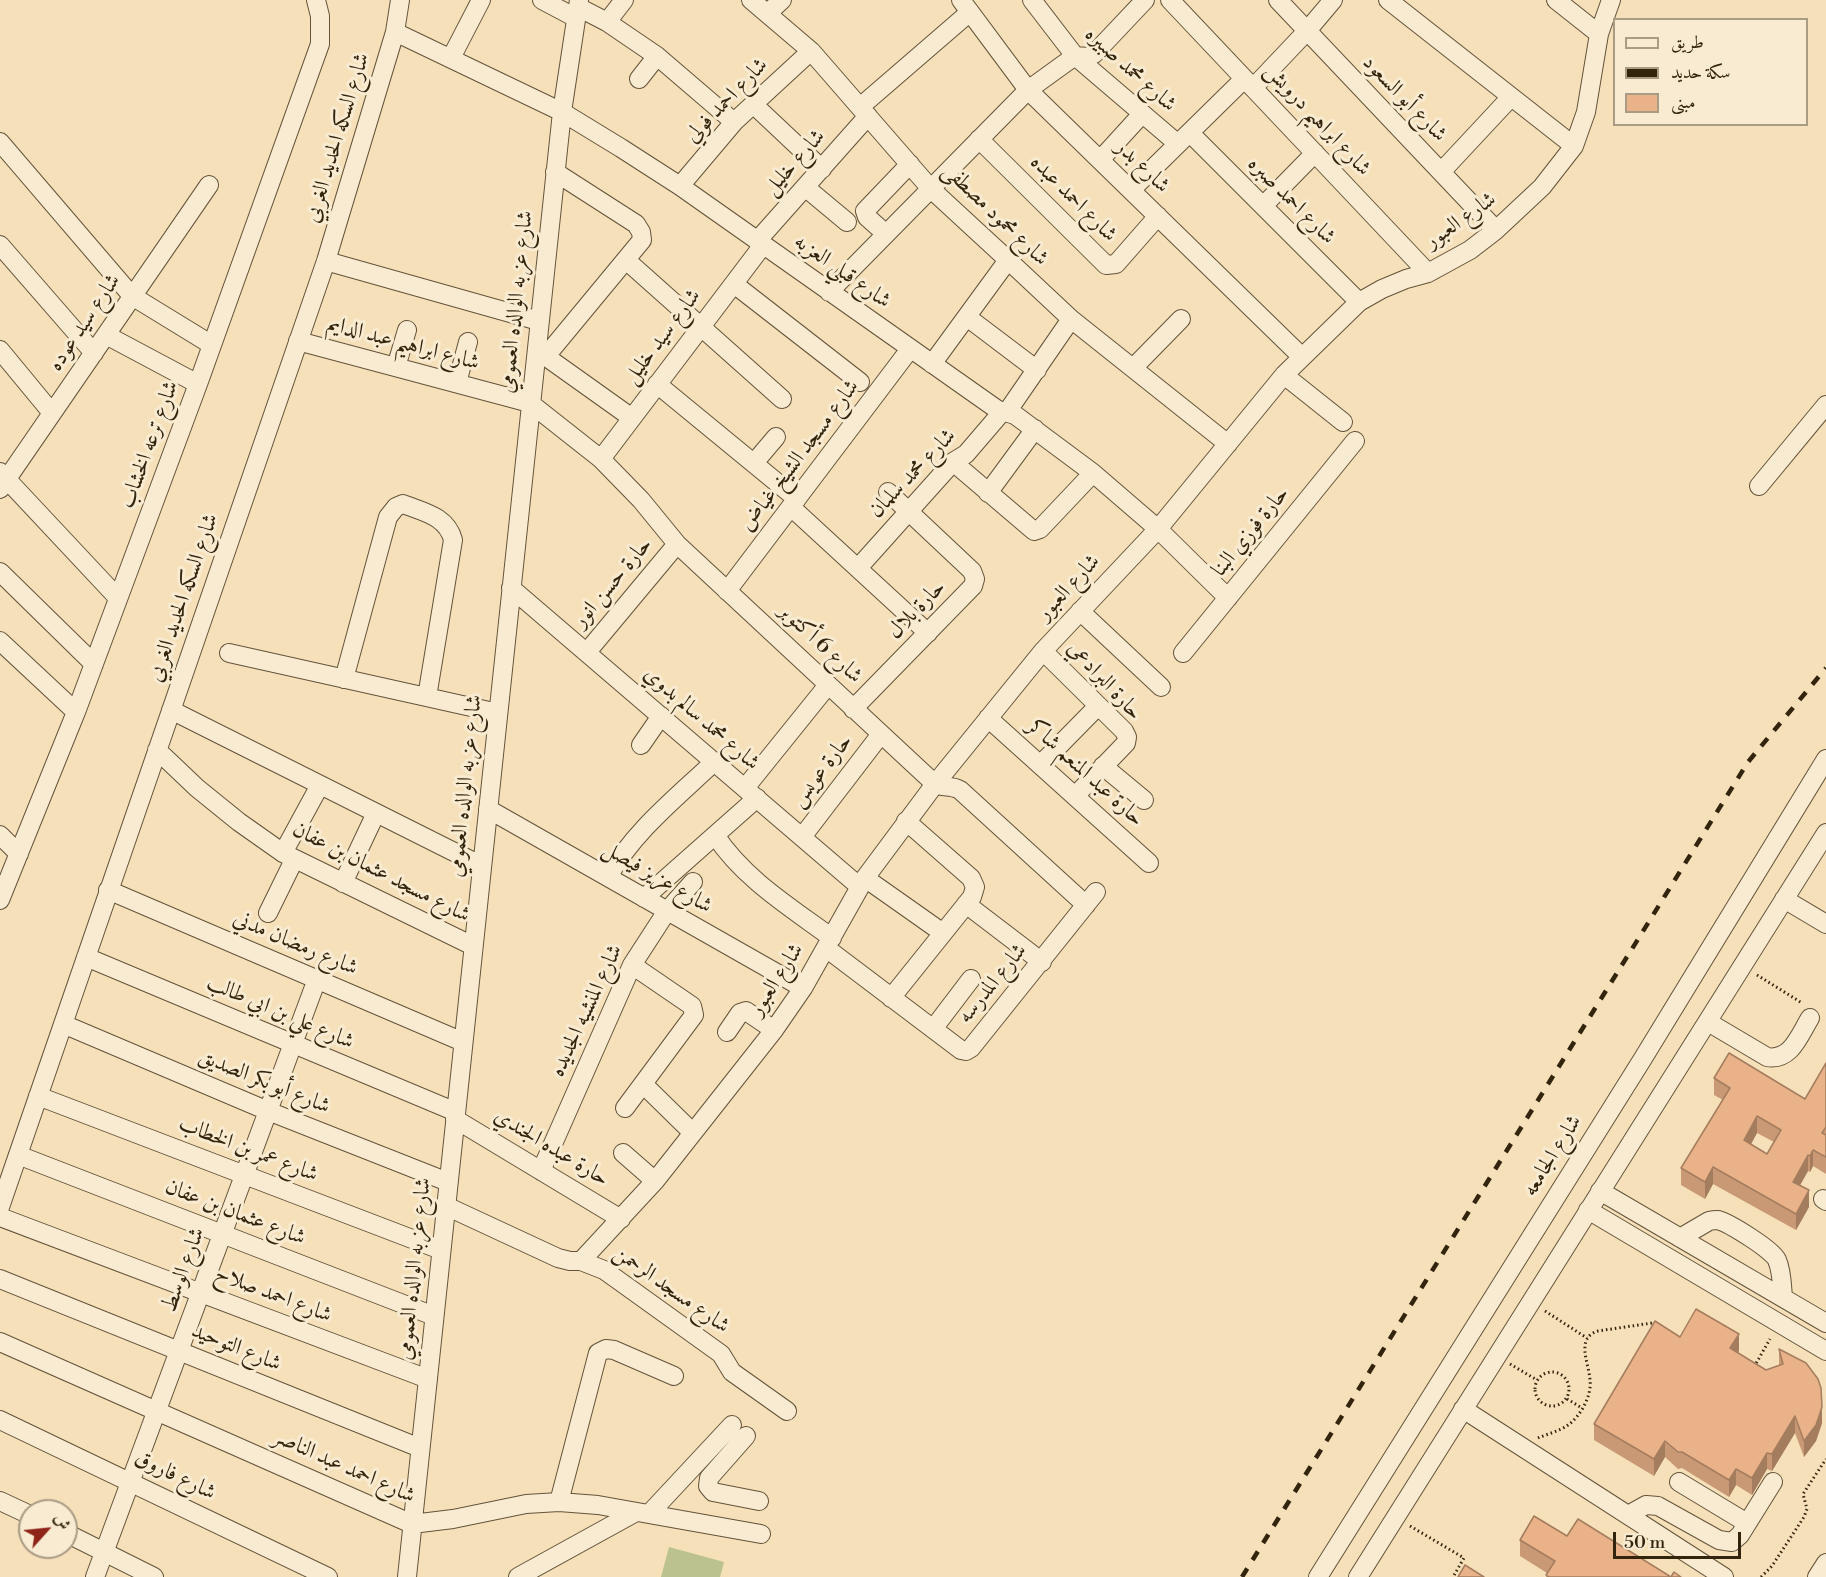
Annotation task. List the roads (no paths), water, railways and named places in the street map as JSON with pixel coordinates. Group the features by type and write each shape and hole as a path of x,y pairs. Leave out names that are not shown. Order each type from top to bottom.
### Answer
{"street":[{"name":"شارع ترعه الخشاب","path":"0,900 94,664 198,384 320,44 320,16 316,0"},
{"name":"شارع السكه الحديد الغربي","path":"0,1207 326,261 395,32 400,0"},
{"path":"451,58 481,0"},
{"path":"542,0 578,8 607,22 657,56 734,122"},
{"path":"607,22 624,0"},
{"name":"شارع محمود مصطفى","path":"751,0 812,51 931,189 1071,319 1227,444"},
{"path":"768,13 782,0"},
{"name":"شارع محمد صبيره","path":"1032,0 1074,56 1142,114 1184,139"},
{"path":"829,292 1028,90 1074,56 1088,57 1094,54 1145,0"},
{"name":"شارع ابراهيم درويش","path":"1170,0 1428,273"},
{"name":"شارع أبو السعود","path":"1278,0 1496,230"},
{"path":"1131,190 1184,139 1306,32 1333,0"},
{"path":"1388,0 1574,146"},
{"path":"1556,0 1599,34"},
{"name":"شارع العبور","path":"581,1261 655,1181 774,1030 803,988 862,882 935,784 1043,651 1158,528 1284,375 1359,302 1390,286 1428,273 1470,250 1496,230 1542,187 1574,146 1586,112 1599,34 1611,0"},
{"name":"شارع بدر","path":"966,6 1028,90 1302,357"},
{"name":"شارع خليل","path":"760,243 822,169 864,112 966,6"},
{"name":"شارع عزبه الوالده العمومي","path":"407,1577 530,403 541,353 539,321 555,172 578,8"},
{"name":"شارع قبلي العزبه","path":"395,32 562,112 680,186 910,349 1005,412 1015,415 1035,429 1093,473 1158,528 1228,598"},
{"name":"شارع احمد فولي","path":"680,186 734,122 812,51"},
{"path":"639,79 657,56"},
{"path":"1441,172 1511,97"},
{"path":"753,104 822,169"},
{"path":"1100,160 1142,114"},
{"name":"شارع احمد صبره","path":"1184,139 1263,207 1359,302"},
{"name":"شارع احمد عبده","path":"979,140 1106,265 1116,264 1158,216"},
{"path":"0,142 132,296 212,345"},
{"path":"1263,207 1315,153"},
{"path":"886,234 867,217 865,211 910,164"},
{"path":"555,172 639,228 642,240 541,353 632,418"},
{"name":"شارع سيد عوده","path":"2,480 52,413 209,184"},
{"path":"805,187 848,222"},
{"name":"شارع سيد خليل","path":"601,459 734,284 760,243"},
{"path":"0,245 93,353"},
{"path":"626,260 782,399"},
{"path":"932,364 1008,260"},
{"path":"326,261 539,321"},
{"path":"734,284 860,382"},
{"path":"967,316 1037,370"},
{"name":"شارع محمد سلمان","path":"858,568 953,462 966,454 1005,412 1071,319"},
{"path":"1133,368 1181,319"},
{"path":"396,367 407,330"},
{"path":"106,335 198,384"},
{"name":"شارع ابراهيم عبد الدايم","path":"298,340 530,403"},
{"path":"458,383 468,342"},
{"name":"شارع مسجد الشيخ غياض","path":"727,591 910,349"},
{"path":"0,350 52,413"},
{"path":"1284,375 1343,422"},
{"path":"657,384 753,464 858,568 928,633"},
{"name":"شارع 6 أكتوبر","path":"530,403 601,459 641,500 677,544 935,784 952,786 960,790 1091,899"},
{"path":"1759,486 1826,405"},
{"path":"988,493 1035,429"},
{"path":"753,464 776,437"},
{"name":"حارة فوزي البنا","path":"1183,653 1355,441"},
{"path":"953,462 1029,529 1036,531 1093,473"},
{"path":"2,480 118,598"},
{"name":"حارة بلال","path":"854,709 973,586 975,579 972,571 888,492"},
{"path":"344,679 388,517 396,507 403,504 440,519 447,525 453,540 427,698"},
{"name":"حارة حسن انور","path":"586,652 677,544"},
{"path":"0,572 94,664"},
{"name":"شارع محمد سالم بدوي","path":"511,588 802,837 862,882 943,933"},
{"path":"1080,611 1161,687"},
{"path":"0,641 76,712"},
{"name":"حارة البرادعي","path":"1043,651 1127,737 1126,743 1075,796"},
{"path":"229,653 498,713"},
{"path":"645,898 715,835 751,793 828,685"},
{"path":"1040,765 1098,706"},
{"path":"171,710 482,866"},
{"path":"641,745 661,716"},
{"name":"حارة عبد المنعم شاكر","path":"988,718 1149,863"},
{"name":"حارة عويس","path":"802,837 881,735"},
{"name":"شارع مسجد عثمان بن عفان","path":"158,750 197,788 239,822 289,856 473,946"},
{"name":"شارع الجامعه","path":"1318,1577 1642,1060 1826,759"},
{"path":"608,877 634,838 714,762"},
{"path":"1103,766 1144,800"},
{"path":"268,914 289,856 320,785"},
{"name":"شارع عزيز فيصل","path":"488,809 803,988"},
{"path":"343,883 376,813"},
{"path":"891,998 974,892 974,882 971,878 906,821"},
{"path":"1358,1577 1826,833"},
{"path":"0,835 19,854"},
{"name":"شارع المدرسه","path":"715,835 743,871 891,998 961,1050 969,1050 1091,899"},
{"name":"شارع المنشيه الجديده","path":"541,1171 632,965 667,911 693,882"},
{"name":"شارع رمضان مدني","path":"108,890 463,1042"},
{"path":"1784,900 1826,924"},
{"path":"966,904 1042,962"},
{"name":"شارع علي بن ابي طالب","path":"86,957 293,1044 455,1116"},
{"path":"625,1108 694,1015 692,1006 632,965"},
{"path":"933,1029 971,979"},
{"name":"شارع الوسط","path":"96,1577 317,980"},
{"path":"727,1032 740,1013 746,1011 774,1030"},
{"path":"1708,1022 1767,1057 1774,1058 1788,1052 1810,1018"},
{"name":"شارع أبو بكر الصديق","path":"63,1024 268,1111 448,1182"},
{"path":"643,1084 693,1133"},
{"name":"شارع عمر بن الخطاب","path":"38,1096 441,1250"},
{"name":"حارة عبده الجندي","path":"455,1116 621,1219"},
{"path":"624,1153 655,1181"},
{"name":"شارع عثمان بن عفان","path":"18,1155 434,1316"},
{"path":"1600,1191 1825,1321"},
{"name":"شارع مسجد الرحمن","path":"446,1206 558,1258 581,1261 604,1270 721,1354 732,1372 787,1411"},
{"path":"1588,1210 1826,1351"},
{"name":"شارع احمد صلاح","path":"0,1217 428,1379"},
{"path":"1680,1238 1709,1221 1724,1222 1767,1249 1775,1257 1779,1267 1783,1298"},
{"name":"شارع التوحيد","path":"0,1279 420,1448"},
{"name":"شارع احمد عبد الناصر","path":"0,1342 412,1524 453,1520 526,1504 559,1502 598,1505 761,1534"},
{"path":"559,1502 598,1353 606,1349 614,1350 674,1376"},
{"path":"1464,1409 1724,1577"},
{"name":"شارع فاروق","path":"0,1420 328,1577"},
{"path":"518,1577 643,1513 733,1437 708,1482 710,1490 759,1501"},
{"path":"1679,1482 1748,1523"},
{"path":"1628,1515 1646,1505 1658,1506 1728,1543 1736,1539 1748,1523 1773,1482"},
{"path":"0,1501 18,1509"},
{"path":"78,1539 154,1577"},
{"path":"1818,1577 1826,1563"}],"railway":[{"path":"1242,1577 1748,762 1826,668"}]}
